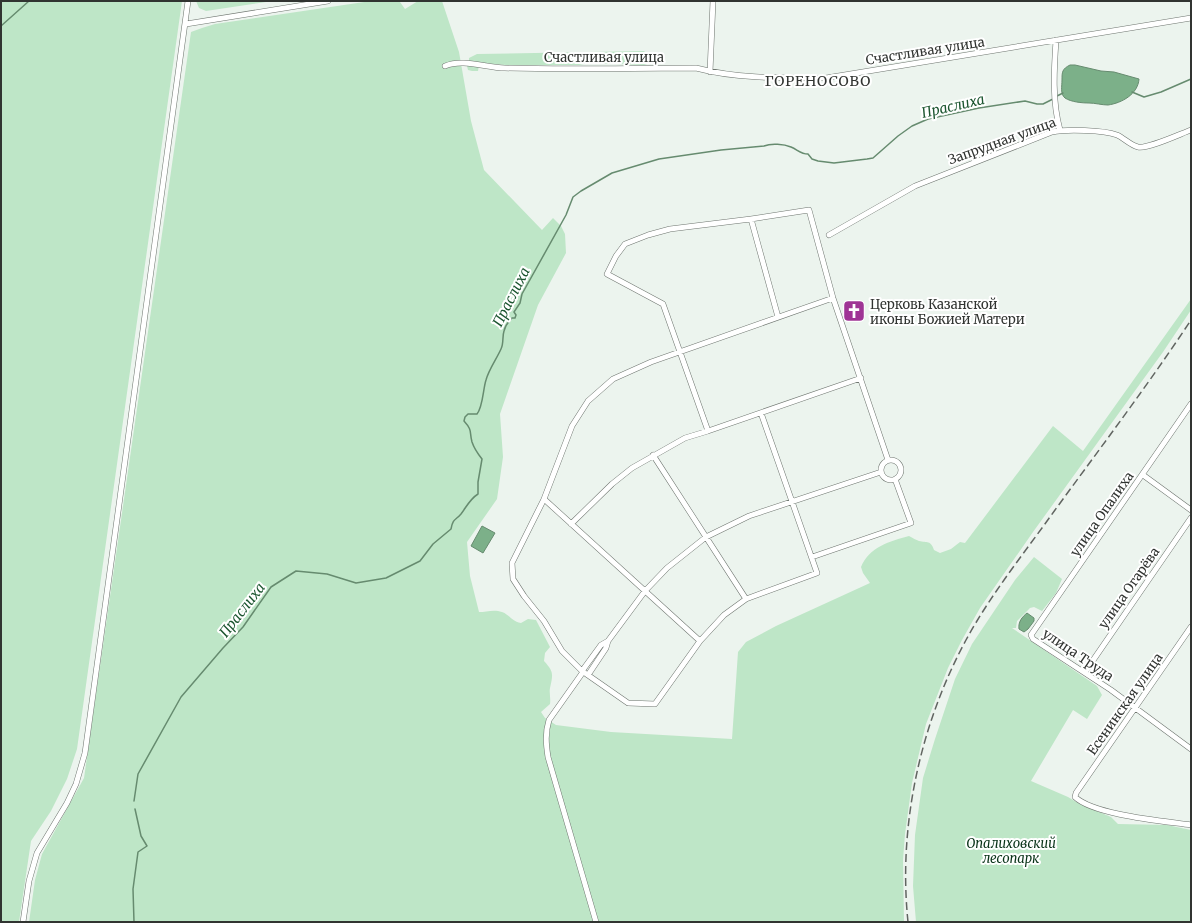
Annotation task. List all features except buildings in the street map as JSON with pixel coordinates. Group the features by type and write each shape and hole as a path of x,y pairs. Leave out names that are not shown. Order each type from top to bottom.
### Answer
{"street":[{"path":"24,922 30,881 38,853 76,784 85,753 188,1"},
{"path":"186,24 328,1"},
{"path":"710,72 713,1"},
{"name":"Счастливая улица","path":"445,66 450,64 465,64 504,68 696,68 710,72 765,77 826,78 1191,18"},
{"path":"1056,40 1054,66 1056,105 1060,130"},
{"name":"Запрудная улица","path":"829,235 915,186 1015,146 1060,130 1116,134 1139,147 1147,146 1191,130"},
{"path":"708,431 663,304 607,274 625,244 648,235 670,229 809,210 833,298 888,460"},
{"path":"751,219 778,317"},
{"path":"761,413 817,573 746,599 724,615 700,641 656,704 628,703 584,673 562,651 544,621 524,596 513,579 512,562 544,499 572,426 588,401 613,379 651,362 833,298"},
{"path":"572,524 612,484 632,468 684,438 860,378"},
{"name":"улица Опалиха","path":"1031,635 1191,404"},
{"path":"653,455 746,599"},
{"path":"888,460 899,464 901,470 900,475 895,479 890,480 884,477 881,472 881,467 888,460"},
{"path":"596,922 548,756 546,730 549,720 584,673 601,645 608,641 645,591 667,568 706,537 749,516 881,472"},
{"path":"1143,475 1191,510"},
{"path":"812,556 911,523 895,479"},
{"path":"544,499 700,641"},
{"name":"улица Огарёва","path":"1085,672 1191,518"},
{"name":"Есенинская улица","path":"1191,627 1076,793 1075,797 1080,802 1111,813 1191,825"},
{"name":"улица Труда","path":"1031,635 1033,639 1085,672 1191,749"}],"green space":[{"path":"1,1 182,1 77,749 67,779 51,811 31,841 19,922 1,922"},
{"path":"196,1 273,1 206,11 199,8"},
{"path":"371,1 398,1 405,9 418,1 442,1 459,52 471,121 484,170 542,230 553,218 561,226 565,234 566,253 538,305 500,414 503,457 497,499 467,542 470,576 479,612 499,611 521,623 528,619 536,620 550,647 545,653 544,661 552,673 550,704 541,712 545,718 556,725 611,732 732,739 738,652 746,642 776,626 870,583 861,567 869,554 881,546 909,536 919,541 930,543 934,550 940,553 951,549 960,542 965,543 1053,426 1083,451 1191,299 1191,310 1163,352 980,608 948,668 926,724 912,783 903,860 904,922 29,922 35,880 42,854 84,778 191,32 215,24"},
{"path":"644,51 646,53 645,59 647,64 644,65 589,63 579,65 506,65 482,63 479,65 478,71 468,70 467,66 469,64 469,58 477,54"},
{"name":"Опалиховский лесопарк","path":"1034,557 1062,579 1056,593 1042,611 1034,607 1030,608 1017,621 1016,628 1012,628 1097,686 1102,695 1087,719 1073,710 1031,781 1111,817 1118,824 1167,825 1191,830 1191,922 916,922 913,886 915,835 923,778 935,739 955,679 972,644 1015,580"}],"shaded area":[{"path":"1070,65 1114,72 1139,79 1138,84 1136,89 1128,97 1113,104 1106,105 1070,100 1065,98 1062,94 1062,75 1065,68"},
{"path":"482,526 495,533 483,553 471,546"},
{"path":"1027,613 1034,618 1034,621 1024,632 1019,629 1019,624"}],"waterway":[{"path":"1,26 29,1"},
{"name":"Праслиха","path":"1132,92 1144,97 1161,92 1191,79"},
{"name":"Праслиха","path":"1057,96 1063,93"},
{"name":"Праслиха","path":"134,801 138,774 181,697 243,627 271,587 296,571 327,574 356,583 386,578 420,561 433,544 451,529 454,521 471,500 478,494 478,482 482,459 473,444 470,429 464,421 465,417 468,414 477,414 479,411 487,376 502,347 505,327 512,318 515,318 516,315 514,312 520,303 522,294 566,215 573,197 612,173 659,159 721,150 778,144 788,146 801,153 808,154 812,159 818,161 834,163 873,158 912,126 928,119 979,108 1025,101 1043,104 1053,99"},
{"name":"Праслиха","path":"134,922 133,889 138,852 147,846 141,836 135,809"}],"railway":[{"path":"908,922 906,849 916,777 936,706 950,673 966,640 986,606 1020,557 1141,392 1191,320"}],"place":[{"name":"Церковь Казанской иконы Божией Матери","path":"854,311"}],"district":[{"name":"ГОРЕНОСОВО","path":"818,81"}]}
